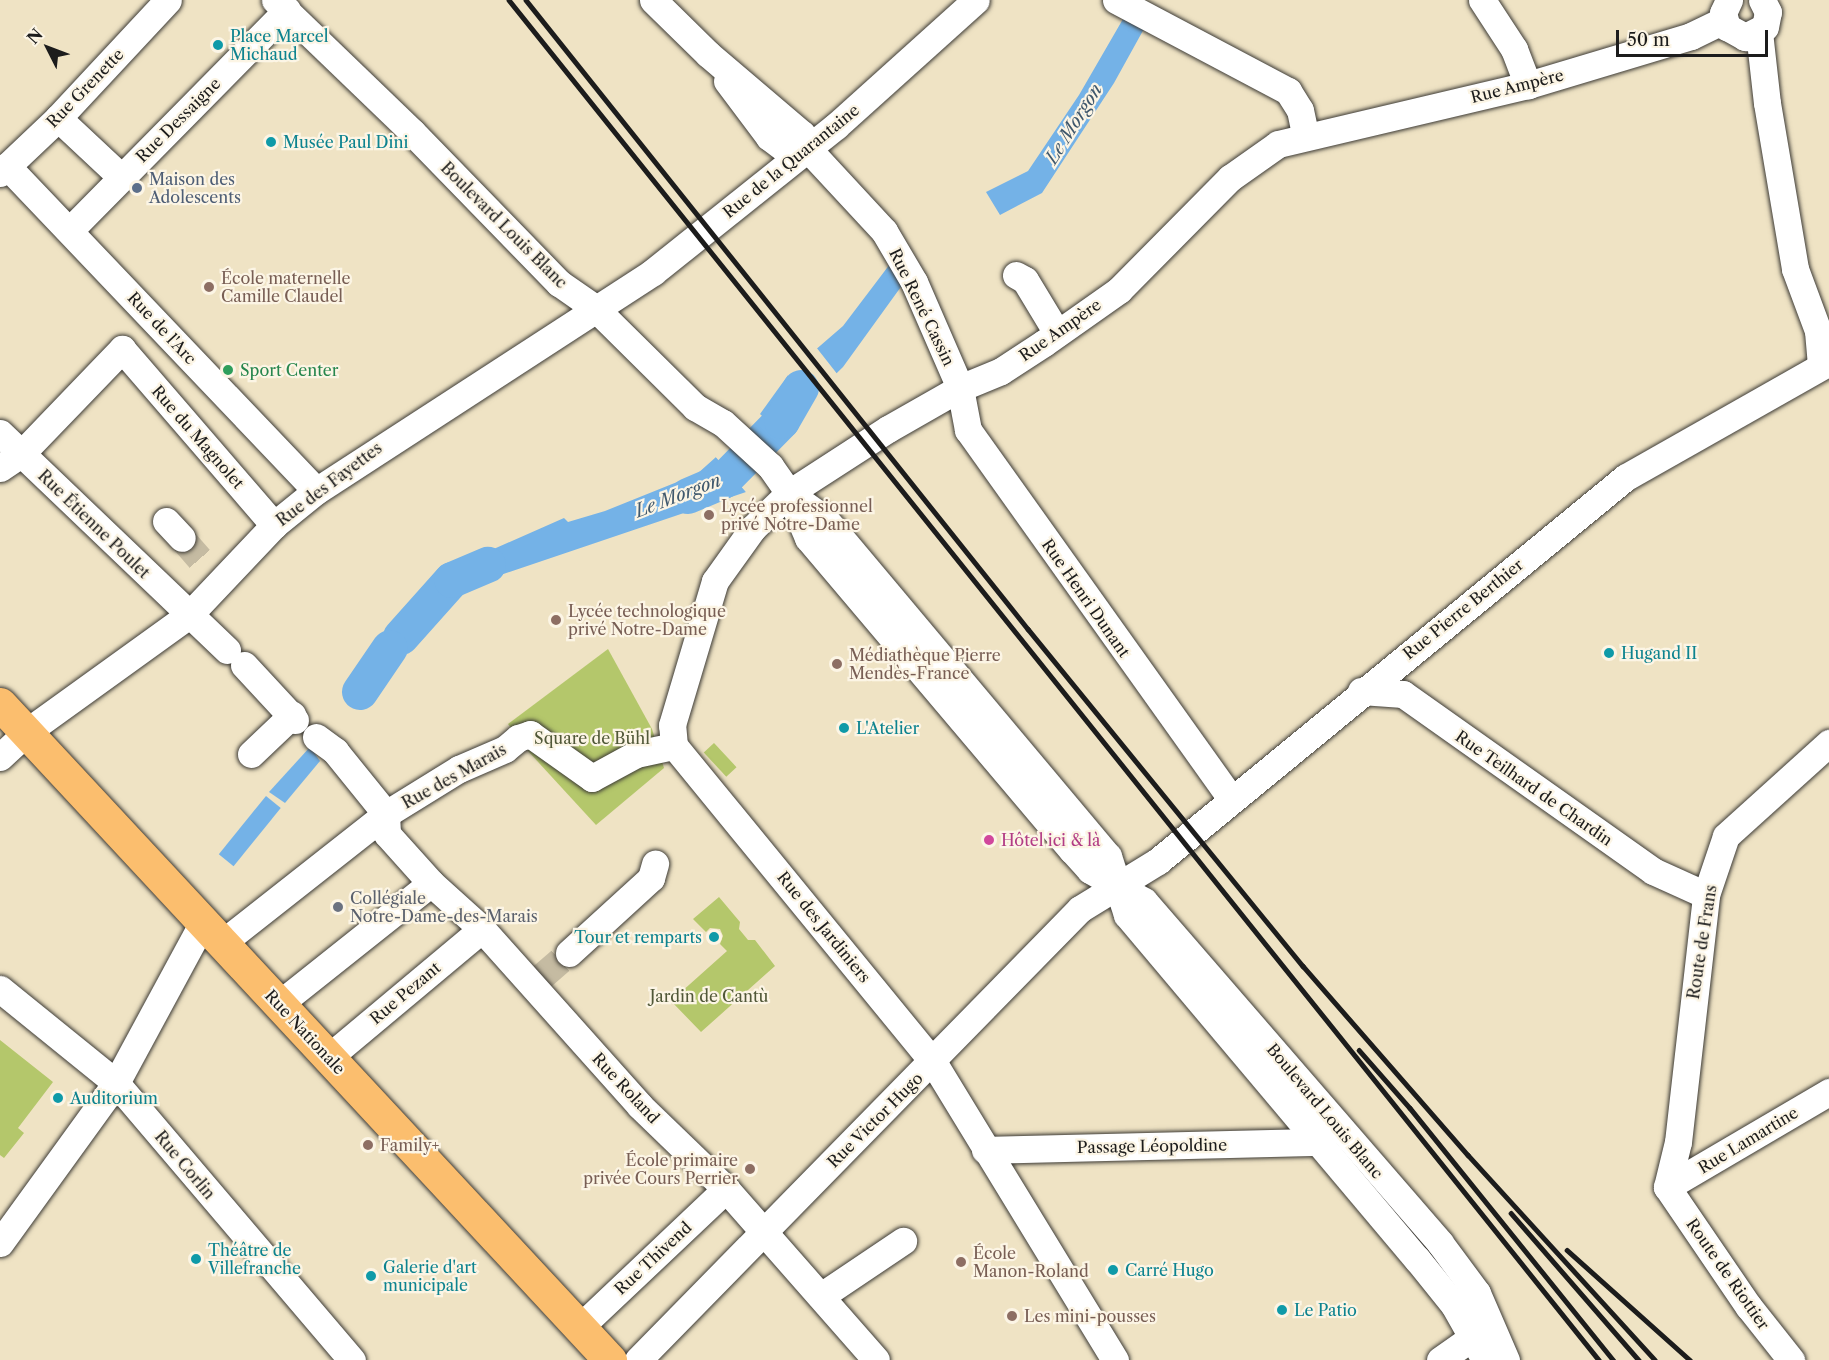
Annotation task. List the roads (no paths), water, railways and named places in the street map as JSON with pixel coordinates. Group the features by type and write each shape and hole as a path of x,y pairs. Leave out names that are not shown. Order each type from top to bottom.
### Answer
{"main road":[{"name":"Rue Nationale","path":"0,704 28,731 212,933 610,1360"}],"street":[{"name":"Rue Grenette","path":"3,170 58,118 168,0"},
{"path":"653,0 708,54 769,136 786,148 808,149"},
{"path":"1116,0 1288,91 1300,110 1305,134"},
{"path":"1482,0 1514,49 1528,85"},
{"name":"Rue de la Quarantaine","path":"595,308 653,272 808,149 972,1"},
{"path":"1767,2 1767,19 1752,35 1750,77 1767,103 1795,269 1818,331 1826,372"},
{"name":"Rue Dessaigne","path":"70,230 281,5"},
{"name":"Boulevard Louis Blanc","path":"281,5 559,283 595,308 685,397 735,434 770,466 789,493 816,547 1090,870 1144,901 1440,1243 1477,1293 1483,1340"},
{"path":"1726,10 1732,32 1752,35"},
{"name":"Rue Ampère","path":"789,493 888,429 960,388 1001,371 1119,290 1253,158 1278,144 1305,134 1528,85 1691,36 1726,10"},
{"path":"58,118 121,177"},
{"name":"Rue René Cassin","path":"808,149 826,165 896,250 914,282 960,388"},
{"name":"Rue de l'Arc","path":"3,170 70,230 316,491"},
{"path":"1017,275 1025,280 1057,333"},
{"name":"Rue des Fayettes","path":"0,756 28,731 189,615 213,572 316,491 595,308"},
{"name":"Rue du Magnolet","path":"11,461 122,349 274,525"},
{"name":"Rue Pierre Berthier","path":"1116,884 1158,861 1361,692 1626,477 1826,372"},
{"name":"Rue Henri Dunant","path":"960,388 968,430 1231,799"},
{"name":"Rue Étienne Poulet","path":"0,433 11,461 189,615"},
{"path":"674,746 672,725 715,581 753,528 789,493"},
{"path":"189,615 236,657 294,717 251,754"},
{"name":"Rue Teilhard de Chardin","path":"1361,692 1404,694 1653,871 1706,896"},
{"name":"Rue des Marais","path":"316,737 335,751 386,814 518,738 530,734 592,778 636,754 674,746"},
{"name":"Route de Frans","path":"1667,1187 1678,1142 1706,896 1726,836 1829,743"},
{"name":"Rue des Jardiniers","path":"674,746 933,1062 1115,1360"},
{"path":"0,1243 116,1083 212,933 386,814"},
{"name":"Rue Roland","path":"386,814 387,834 431,883 536,981 640,1106 726,1189 876,1360"},
{"path":"569,953 651,878 655,864"},
{"path":"279,1004 431,883"},
{"name":"Boulevard Louis Blanc","path":"1116,884 1127,915 1418,1259 1483,1340 1506,1360"},
{"name":"Rue Victor Hugo","path":"638,1360 933,1062 1076,913 1116,884"},
{"name":"Rue Pezant","path":"329,1057 482,929"},
{"name":"Rue Corlin","path":"0,989 116,1083 352,1360"},
{"name":"Rue Lamartine","path":"1667,1187 1829,1092"},
{"name":"Passage Léopoldine","path":"985,1150 1319,1142"},
{"name":"Route de Riottier","path":"1667,1187 1749,1307 1791,1360"},
{"name":"Rue Thivend","path":"580,1327 726,1189"},
{"path":"821,1296 903,1241"},
{"path":"1440,1360 1483,1340"}],"water":[{"path":"1123,19 1145,27 1114,83 1042,193 1000,215 986,192 1028,171 1079,95"},
{"path":"890,264 903,284 843,367 802,407 787,440 760,414 791,371 843,326"},
{"path":"716,457 746,492 465,587 448,600 444,571 564,518 568,522 605,511 697,474"},
{"path":"310,747 320,761 285,803 269,792"},
{"path":"266,796 281,808 234,866 219,854"}],"waterway":[{"name":"Le Morgon","path":"688,496 723,481 782,421 801,388"},
{"name":"Le Morgon","path":"401,637 452,580 488,565"},
{"name":"Le Morgon","path":"360,692 390,648"}],"tunnel":[{"path":"182,538 205,564"},
{"path":"540,978 569,953"}],"railway":[{"path":"509,0 1599,1360"},
{"path":"526,0 1028,629 1303,966 1468,1155 1655,1360"},
{"path":"1359,1050 1410,1108 1613,1360"},
{"path":"1511,1213 1639,1360"},
{"path":"1567,1250 1690,1360"}],"place":[{"name":"Place Marcel Michaud","path":"218,45"},
{"name":"Musée Paul Dini","path":"271,142"},
{"name":"Maison des Adolescents","path":"137,188"},
{"name":"École maternelle Camille Claudel","path":"209,287"},
{"name":"Sport Center","path":"228,370"},
{"name":"Lycée professionnel privé Notre-Dame","path":"709,515"},
{"name":"Lycée technologique privé Notre-Dame","path":"556,620"},
{"name":"Hugand II","path":"1609,653"},
{"name":"Médiathèque Pierre Mendès-France","path":"837,664"},
{"name":"L'Atelier","path":"844,728"},
{"name":"Hôtel ici & là","path":"989,840"},
{"name":"Collégiale Notre-Dame-des-Marais","path":"338,907"},
{"name":"Tour et remparts","path":"714,937"},
{"name":"Auditorium","path":"58,1098"},
{"name":"Family+","path":"368,1145"},
{"name":"École primaire privée Cours Perrier","path":"750,1169"},
{"name":"Théâtre de Villefranche","path":"196,1259"},
{"name":"École Manon-Roland","path":"961,1262"},
{"name":"Carré Hugo","path":"1113,1270"},
{"name":"Galerie d'art municipale","path":"371,1276"},
{"name":"Le Patio","path":"1282,1310"},
{"name":"Les mini-pousses","path":"1012,1316"}],"park label":[{"name":"Square de Bühl","path":"592,738"},
{"name":"Jardin de Cantù","path":"709,996"}]}
